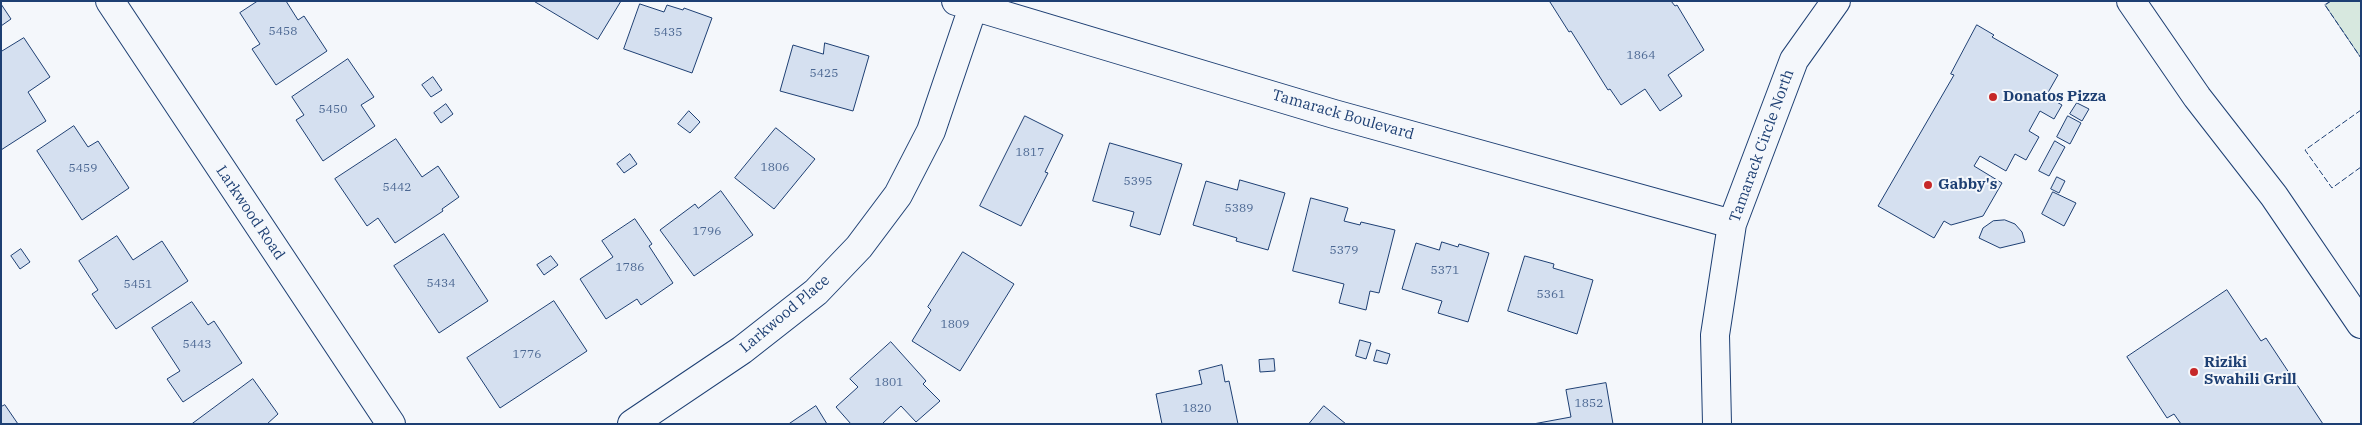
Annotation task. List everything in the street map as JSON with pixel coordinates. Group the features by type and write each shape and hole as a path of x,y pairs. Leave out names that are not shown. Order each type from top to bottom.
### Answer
{"street":[{"name":"Larkwood Road","path":"110,1 391,424"},
{"name":"Tamarack Circle North","path":"1716,424 1715,335 1732,224 1794,60 1836,1"},
{"path":"2131,1 2196,97 2274,196 2361,324"},
{"name":"Tamarack Boulevard","path":"965,4 1334,114 1732,224"},
{"name":"Larkwood Place","path":"632,424 742,350 816,292 858,247 898,194 931,131 965,4"}],"shaded area":[{"path":"2331,1 2361,1 2361,58 2325,5"}],"building":[{"path":"258,1 286,1 298,20 304,16 327,51 276,85 252,49 260,44 240,13"},
{"path":"534,1 621,1 598,39"},
{"path":"1551,1 1671,1 1675,6 1677,5 1704,50 1668,75 1682,96 1660,111 1645,89 1621,105 1610,89 1608,90 1571,31 1569,32"},
{"path":"1,4 11,19 1,26"},
{"path":"640,4 664,12 667,5 683,10 684,8 712,18 692,73 624,49"},
{"path":"1977,25 1994,35 1992,37 2058,75 2046,96 2062,105 2054,119 2040,111 2029,131 2039,137 2026,160 2015,154 2006,171 1980,156 1974,166 2002,183 1983,216 1951,225 1944,221 1934,238 1878,206 1954,75 1951,74"},
{"path":"24,38 50,77 28,92 46,121 1,150 1,52"},
{"path":"825,43 869,56 853,111 780,91 793,45 823,54"},
{"path":"348,59 374,97 361,105 375,126 323,161 296,120 304,115 292,97"},
{"path":"433,77 442,90 431,97 422,85"},
{"path":"2077,103 2089,109 2082,121 2070,114"},
{"path":"446,104 453,114 441,123 434,113"},
{"path":"689,111 700,122 690,133 678,124"},
{"path":"1025,116 1063,135 1045,172 1048,173 1021,226 980,206"},
{"path":"2068,116 2081,123 2070,144 2057,137"},
{"path":"74,126 88,147 98,141 129,188 82,220 37,151"},
{"path":"776,128 815,159 774,209 735,178"},
{"path":"396,139 422,177 438,166 459,197 442,209 443,211 395,243 378,218 367,226 335,179"},
{"path":"2055,141 2065,147 2049,176 2039,171"},
{"path":"1110,143 1182,164 1160,235 1130,226 1134,212 1093,201"},
{"path":"630,154 637,164 624,173 617,164"},
{"path":"2057,177 2065,181 2059,193 2051,189"},
{"path":"1240,180 1285,193 1268,250 1236,241 1237,238 1193,225 1206,181 1237,190"},
{"path":"721,191 753,235 694,276 660,230 695,204 698,208"},
{"path":"2053,192 2076,203 2064,226 2042,214"},
{"path":"1311,198 1348,208 1344,221 1360,225 1361,222 1395,230 1379,293 1370,291 1366,310 1339,303 1344,284 1293,271"},
{"path":"635,219 652,244 649,246 673,283 641,305 637,299 606,319 580,279 613,257 602,241"},
{"path":"2005,220 2015,224 2022,232 2025,242 2000,248 1979,238 1983,228 1993,221"},
{"path":"444,234 488,301 439,333 394,266"},
{"path":"117,236 133,260 162,241 188,281 116,329 92,294 98,290 79,261"},
{"path":"1442,242 1458,247 1459,244 1489,253 1468,322 1438,313 1442,301 1402,289 1416,243 1439,250"},
{"path":"21,249 30,262 20,269 11,256"},
{"path":"963,252 1014,284 960,371 912,341 931,310 928,307"},
{"path":"551,256 558,265 544,275 537,265"},
{"path":"1525,256 1554,264 1553,268 1593,280 1577,334 1508,311"},
{"path":"2227,290 2261,341 2266,338 2323,424 2181,424 2174,414 2167,418 2127,357"},
{"path":"554,301 587,351 500,408 467,358"},
{"path":"192,302 208,325 214,321 242,363 183,402 167,379 180,371 152,328"},
{"path":"1360,340 1371,343 1366,359 1356,356"},
{"path":"891,342 926,381 923,384 940,401 916,422 901,406 882,424 851,424 836,407 858,387 850,379"},
{"path":"1377,350 1390,354 1387,364 1374,361"},
{"path":"1274,359 1275,371 1260,372 1259,360"},
{"path":"1222,365 1225,382 1229,381 1238,424 1162,424 1156,394 1202,384 1199,371"},
{"path":"253,379 278,414 267,424 192,424"},
{"path":"1606,383 1613,424 1533,424 1571,417 1566,390"},
{"path":"5,405 18,424 1,424 1,407"},
{"path":"816,406 827,424 789,424"},
{"path":"1324,406 1346,424 1309,424"}],"fence":[{"path":"2331,1 2325,5 2361,58"},
{"path":"2361,110 2305,150 2332,188 2361,167"}],"place":[{"name":"Donatos Pizza","path":"1993,97"},
{"name":"Gabby's","path":"1928,185"},
{"name":"Riziki Swahili Grill","path":"2194,372"}]}
